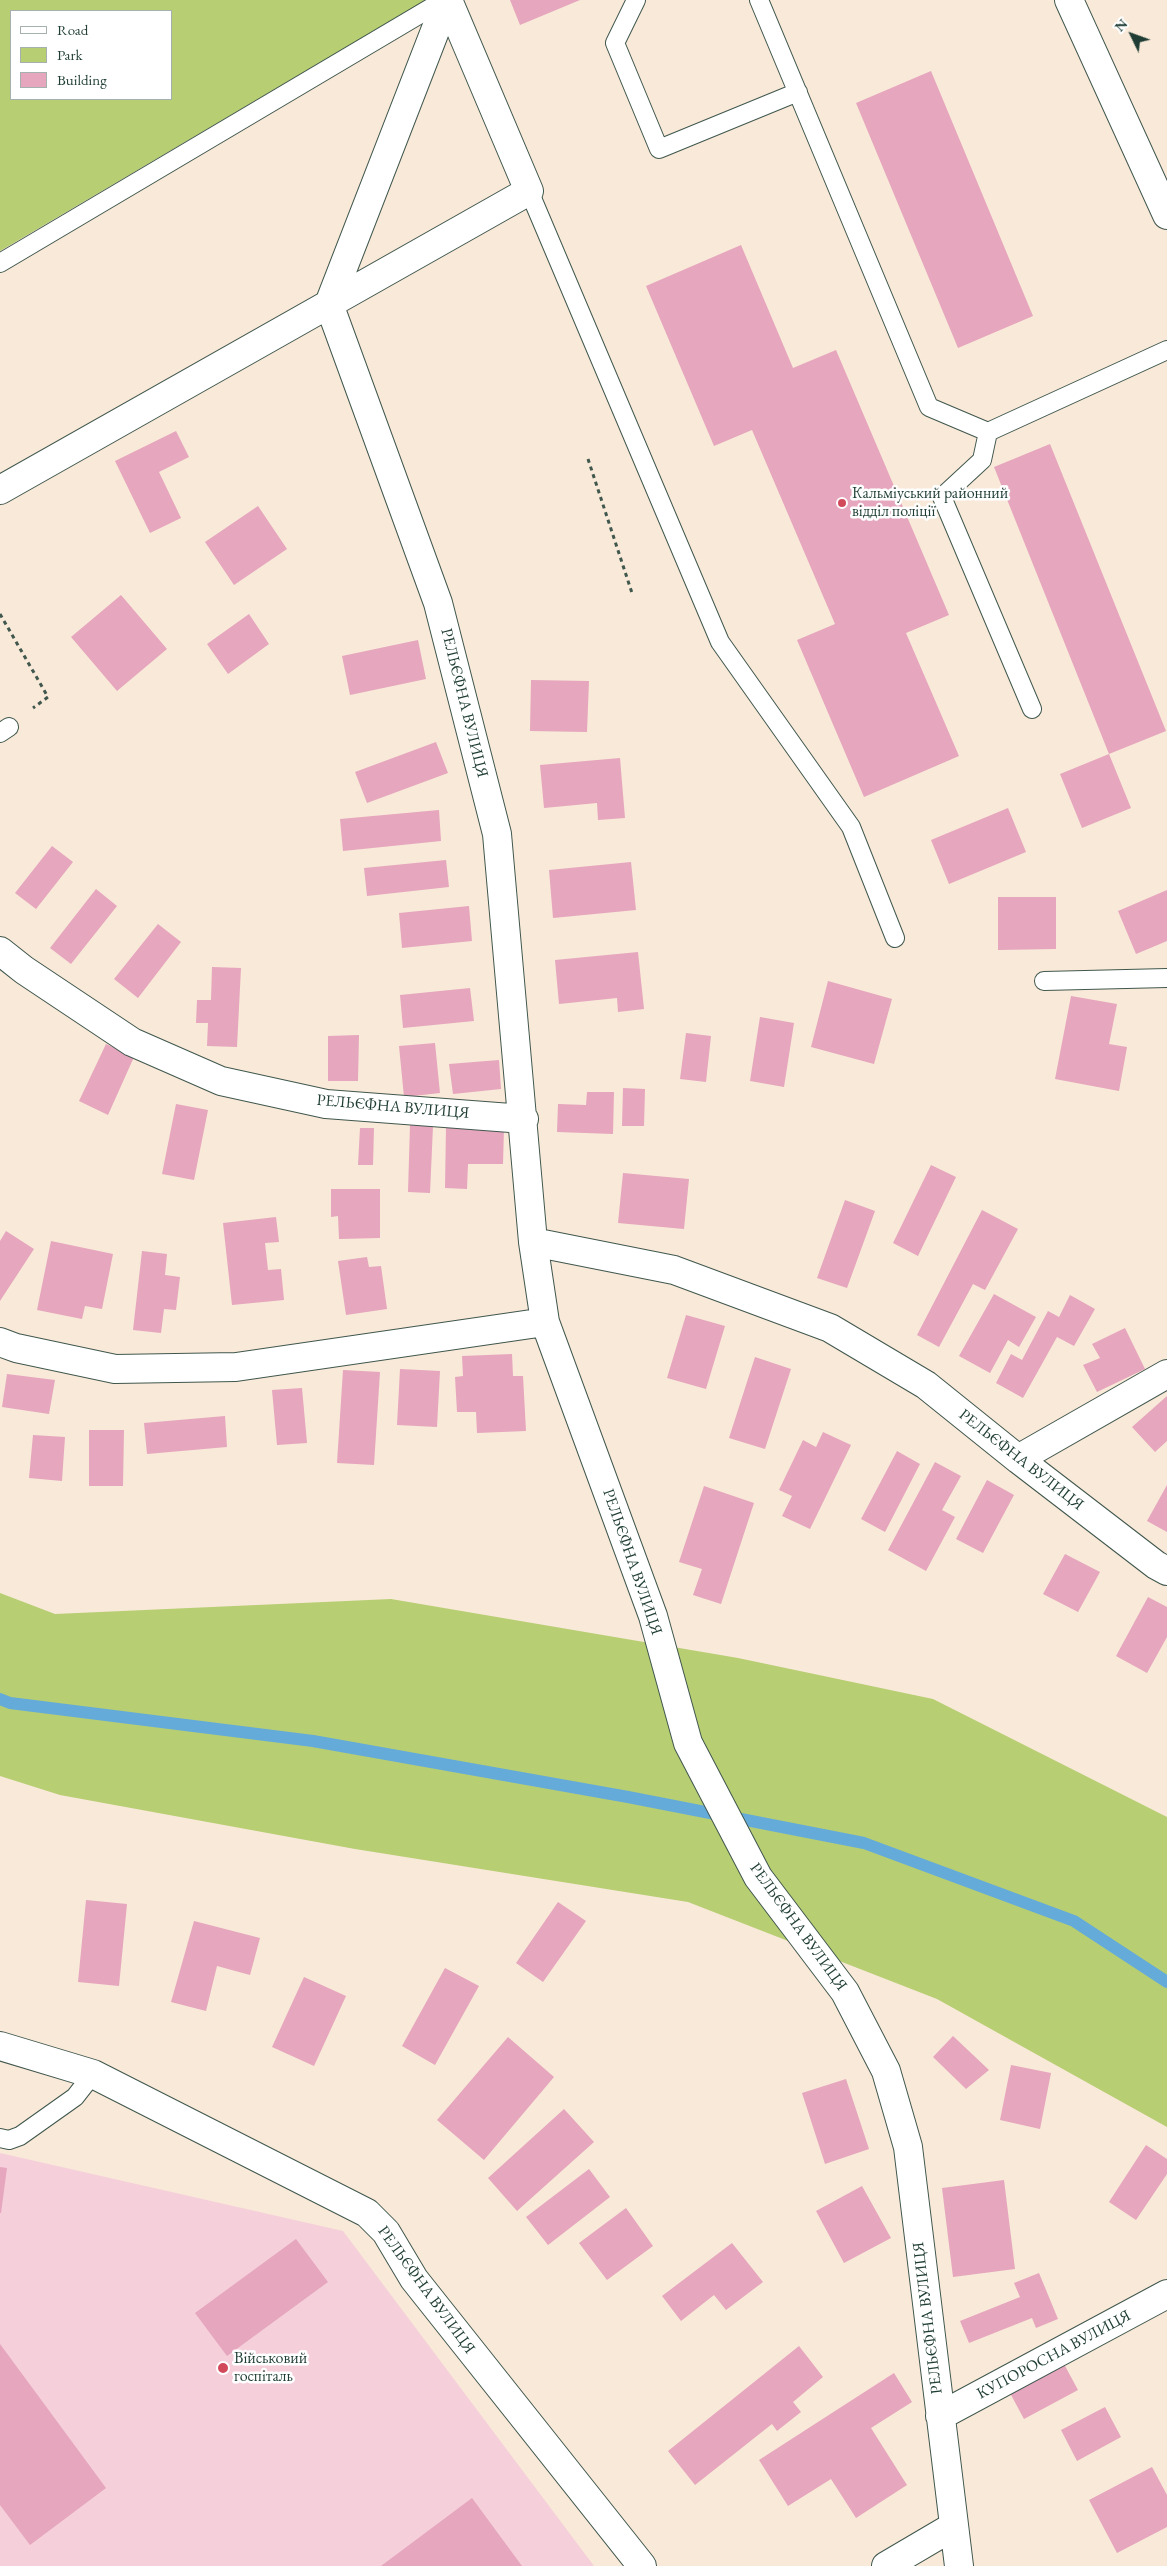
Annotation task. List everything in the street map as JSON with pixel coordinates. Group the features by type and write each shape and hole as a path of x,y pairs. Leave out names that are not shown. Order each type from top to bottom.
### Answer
{"street":[{"path":"0,490 529,191 446,0"},
{"path":"329,304 446,0"},
{"path":"1069,0 1167,215"},
{"name":"РЕЛЬЄФНА ВУЛИЦЯ","path":"329,304 438,603 497,834 524,1119 533,1242 545,1322 653,1616 688,1743 758,1877 845,1992 886,2071 908,2147 959,2566"},
{"name":"РЕЛЬЄФНА ВУЛИЦЯ","path":"0,951 24,970 132,1042 221,1081 326,1104 524,1119"},
{"name":"РЕЛЬЄФНА ВУЛИЦЯ","path":"533,1242 674,1270 830,1328 926,1385 1018,1459 1156,1565 1167,1571"},
{"path":"0,1342 16,1348 115,1369 236,1367 545,1322"},
{"path":"1018,1459 1167,1374"},
{"name":"РЕЛЬЄФНА ВУЛИЦЯ","path":"0,2046 93,2074 367,2213 386,2232 414,2279 642,2566"},
{"name":"КУПОРОСНА ВУЛИЦЯ","path":"940,2416 1167,2294"},
{"path":"886,2566 954,2526"}],"lane":[{"path":"0,263 446,0"},
{"path":"636,0 615,43 659,149 798,92"},
{"path":"759,0 929,407 988,432 1167,350"},
{"path":"529,191 720,642 851,828 895,938"},
{"path":"988,432 982,460 942,498 1032,709"},
{"path":"1044,981 1167,978"},
{"path":"0,2138 9,2140 20,2136 75,2097 93,2074"}],"path":[{"path":"588,459 632,593"},
{"path":"0,614 48,697 4,730"}],"shaded area":[{"name":"Військовий госпіталь","path":"0,2153 343,2231 594,2566 0,2566"}],"green space":[{"path":"0,0 426,0 0,251"},
{"path":"0,1593 55,1614 391,1599 738,1658 933,1699 1167,1817 1167,2127 937,1999 688,1902 355,1849 60,1795 0,1776"}],"building":[{"path":"510,0 580,0 520,25"},
{"path":"931,71 1033,316 958,348 856,103"},
{"path":"741,245 793,368 836,350 949,615 906,633 959,756 864,797 797,640 835,624 752,430 714,446 646,286"},
{"path":"176,431 189,457 159,472 181,518 150,533 115,461"},
{"path":"1050,444 1166,731 1109,754 994,467"},
{"path":"258,506 287,549 234,585 205,542"},
{"path":"121,595 167,649 117,691 71,637"},
{"path":"249,614 269,644 228,674 207,644"},
{"path":"418,640 426,679 350,695 342,656"},
{"path":"531,680 589,681 587,732 530,731"},
{"path":"436,742 448,773 367,803 355,772"},
{"path":"1109,754 1131,808 1082,828 1060,774"},
{"path":"620,758 625,818 598,820 597,803 544,808 540,765"},
{"path":"1008,808 1026,852 949,884 931,840"},
{"path":"439,810 441,841 343,851 340,819"},
{"path":"52,846 73,862 36,909 15,893"},
{"path":"446,860 449,887 367,896 364,868"},
{"path":"631,862 636,910 553,918 549,870"},
{"path":"96,889 117,906 71,964 50,948"},
{"path":"1167,890 1167,941 1136,954 1118,911"},
{"path":"998,897 1056,897 1056,949 998,950"},
{"path":"469,906 472,941 402,948 399,913"},
{"path":"158,924 181,942 138,998 114,979"},
{"path":"638,952 644,1009 618,1012 617,998 559,1004 555,960"},
{"path":"212,967 241,968 237,1047 207,1046 208,1023 196,1023 197,1000 211,1000"},
{"path":"828,981 892,999 874,1064 811,1047"},
{"path":"470,988 474,1021 403,1028 400,995"},
{"path":"1071,996 1117,1004 1109,1044 1127,1047 1119,1091 1055,1079"},
{"path":"760,1017 794,1023 784,1087 750,1081"},
{"path":"686,1033 711,1036 706,1082 680,1079"},
{"path":"359,1035 358,1081 328,1081 328,1036"},
{"path":"435,1043 440,1093 404,1097 399,1046"},
{"path":"106,1044 134,1057 108,1115 79,1101"},
{"path":"499,1060 501,1089 453,1094 449,1064"},
{"path":"623,1088 645,1089 644,1126 622,1126"},
{"path":"587,1092 614,1092 613,1134 557,1132 558,1104 586,1105"},
{"path":"176,1104 208,1110 194,1180 162,1174"},
{"path":"410,1125 433,1126 430,1193 408,1192"},
{"path":"446,1126 504,1128 503,1164 468,1164 467,1189 445,1188"},
{"path":"360,1128 374,1128 373,1165 358,1165"},
{"path":"931,1165 956,1177 918,1256 893,1243"},
{"path":"623,1173 689,1179 684,1229 618,1223"},
{"path":"331,1189 380,1189 380,1238 339,1239 338,1216 331,1217"},
{"path":"845,1200 875,1211 847,1288 817,1278"},
{"path":"982,1210 1018,1229 985,1290 973,1284 939,1347 917,1335"},
{"path":"276,1217 279,1242 265,1243 268,1270 281,1269 284,1300 232,1305 223,1223"},
{"path":"6,1231 34,1249 0,1301 0,1241"},
{"path":"51,1241 113,1254 102,1309 85,1306 82,1319 37,1310"},
{"path":"142,1251 167,1254 165,1275 180,1277 176,1310 164,1309 161,1333 133,1330"},
{"path":"367,1257 369,1267 381,1266 387,1309 346,1315 338,1261"},
{"path":"994,1294 1036,1317 1019,1347 1008,1340 990,1373 959,1356"},
{"path":"1070,1295 1095,1309 1074,1346 1057,1337 1023,1398 996,1383 1011,1354 1022,1360 1048,1311 1059,1317"},
{"path":"686,1315 725,1326 706,1389 667,1378"},
{"path":"1125,1328 1145,1369 1097,1392 1083,1365 1100,1358 1092,1344"},
{"path":"512,1354 513,1376 523,1376 526,1431 477,1433 476,1412 457,1412 455,1377 463,1376 462,1356"},
{"path":"755,1357 791,1369 765,1449 729,1438"},
{"path":"400,1369 440,1371 437,1427 397,1425"},
{"path":"343,1370 380,1372 374,1465 337,1463"},
{"path":"7,1374 55,1380 49,1414 2,1407"},
{"path":"302,1388 307,1443 277,1445 272,1390"},
{"path":"1167,1396 1167,1441 1155,1452 1132,1427"},
{"path":"225,1416 227,1447 147,1454 144,1423"},
{"path":"89,1430 124,1430 123,1486 89,1486"},
{"path":"823,1432 851,1445 810,1529 782,1516 792,1496 779,1490 803,1440 816,1447"},
{"path":"33,1435 65,1437 62,1481 29,1478"},
{"path":"897,1451 920,1464 885,1532 861,1519"},
{"path":"935,1462 961,1476 942,1510 955,1517 926,1571 888,1550"},
{"path":"987,1480 1014,1495 983,1553 956,1539"},
{"path":"1167,1485 1167,1532 1147,1521"},
{"path":"704,1486 754,1503 721,1604 693,1595 702,1569 679,1562"},
{"path":"1065,1554 1100,1572 1078,1612 1043,1594"},
{"path":"1148,1597 1167,1607 1167,1637 1147,1673 1116,1656"},
{"path":"86,1900 127,1904 119,1986 78,1982"},
{"path":"558,1902 586,1921 543,1982 516,1963"},
{"path":"194,1921 260,1938 250,1975 217,1966 206,2011 171,2002"},
{"path":"445,1968 479,1986 435,2065 402,2046"},
{"path":"304,1977 346,1996 314,2066 272,2047"},
{"path":"953,2036 989,2070 966,2089 933,2057"},
{"path":"508,2037 554,2077 484,2160 437,2120"},
{"path":"1011,2065 1051,2073 1040,2129 1000,2120"},
{"path":"846,2079 869,2149 825,2164 802,2093"},
{"path":"564,2109 594,2142 517,2211 488,2178"},
{"path":"1146,2145 1167,2159 1167,2174 1136,2220 1109,2202"},
{"path":"0,2167 7,2168 1,2213 0,2213"},
{"path":"589,2169 610,2197 548,2245 526,2217"},
{"path":"1004,2180 1015,2269 953,2277 942,2188"},
{"path":"862,2186 891,2238 844,2263 816,2211"},
{"path":"626,2208 653,2246 607,2280 579,2243"},
{"path":"296,2239 328,2282 227,2356 195,2313"},
{"path":"732,2243 763,2282 726,2310 714,2295 681,2321 662,2296"},
{"path":"1039,2273 1058,2319 1036,2328 1032,2318 969,2343 960,2321 1020,2297 1014,2283"},
{"path":"0,2344 106,2488 30,2545 0,2505"},
{"path":"799,2346 823,2377 793,2402 801,2412 777,2431 772,2424 695,2485 668,2451"},
{"path":"1064,2364 1078,2390 1024,2419 1010,2393"},
{"path":"894,2373 912,2402 871,2428 907,2485 856,2518 831,2479 788,2506 759,2460"},
{"path":"1105,2407 1121,2437 1077,2461 1061,2430"},
{"path":"1152,2467 1167,2495 1167,2527 1117,2553 1089,2500"},
{"path":"472,2498 522,2566 381,2566"}],"waterway":[{"path":"0,1699 10,1703 313,1741 628,1797 864,1843 1074,1921 1167,1982"}],"place":[{"name":"Кальміуський районний відділ поліції","path":"842,503"},
{"name":"Військовий госпіталь","path":"223,2368"}]}
